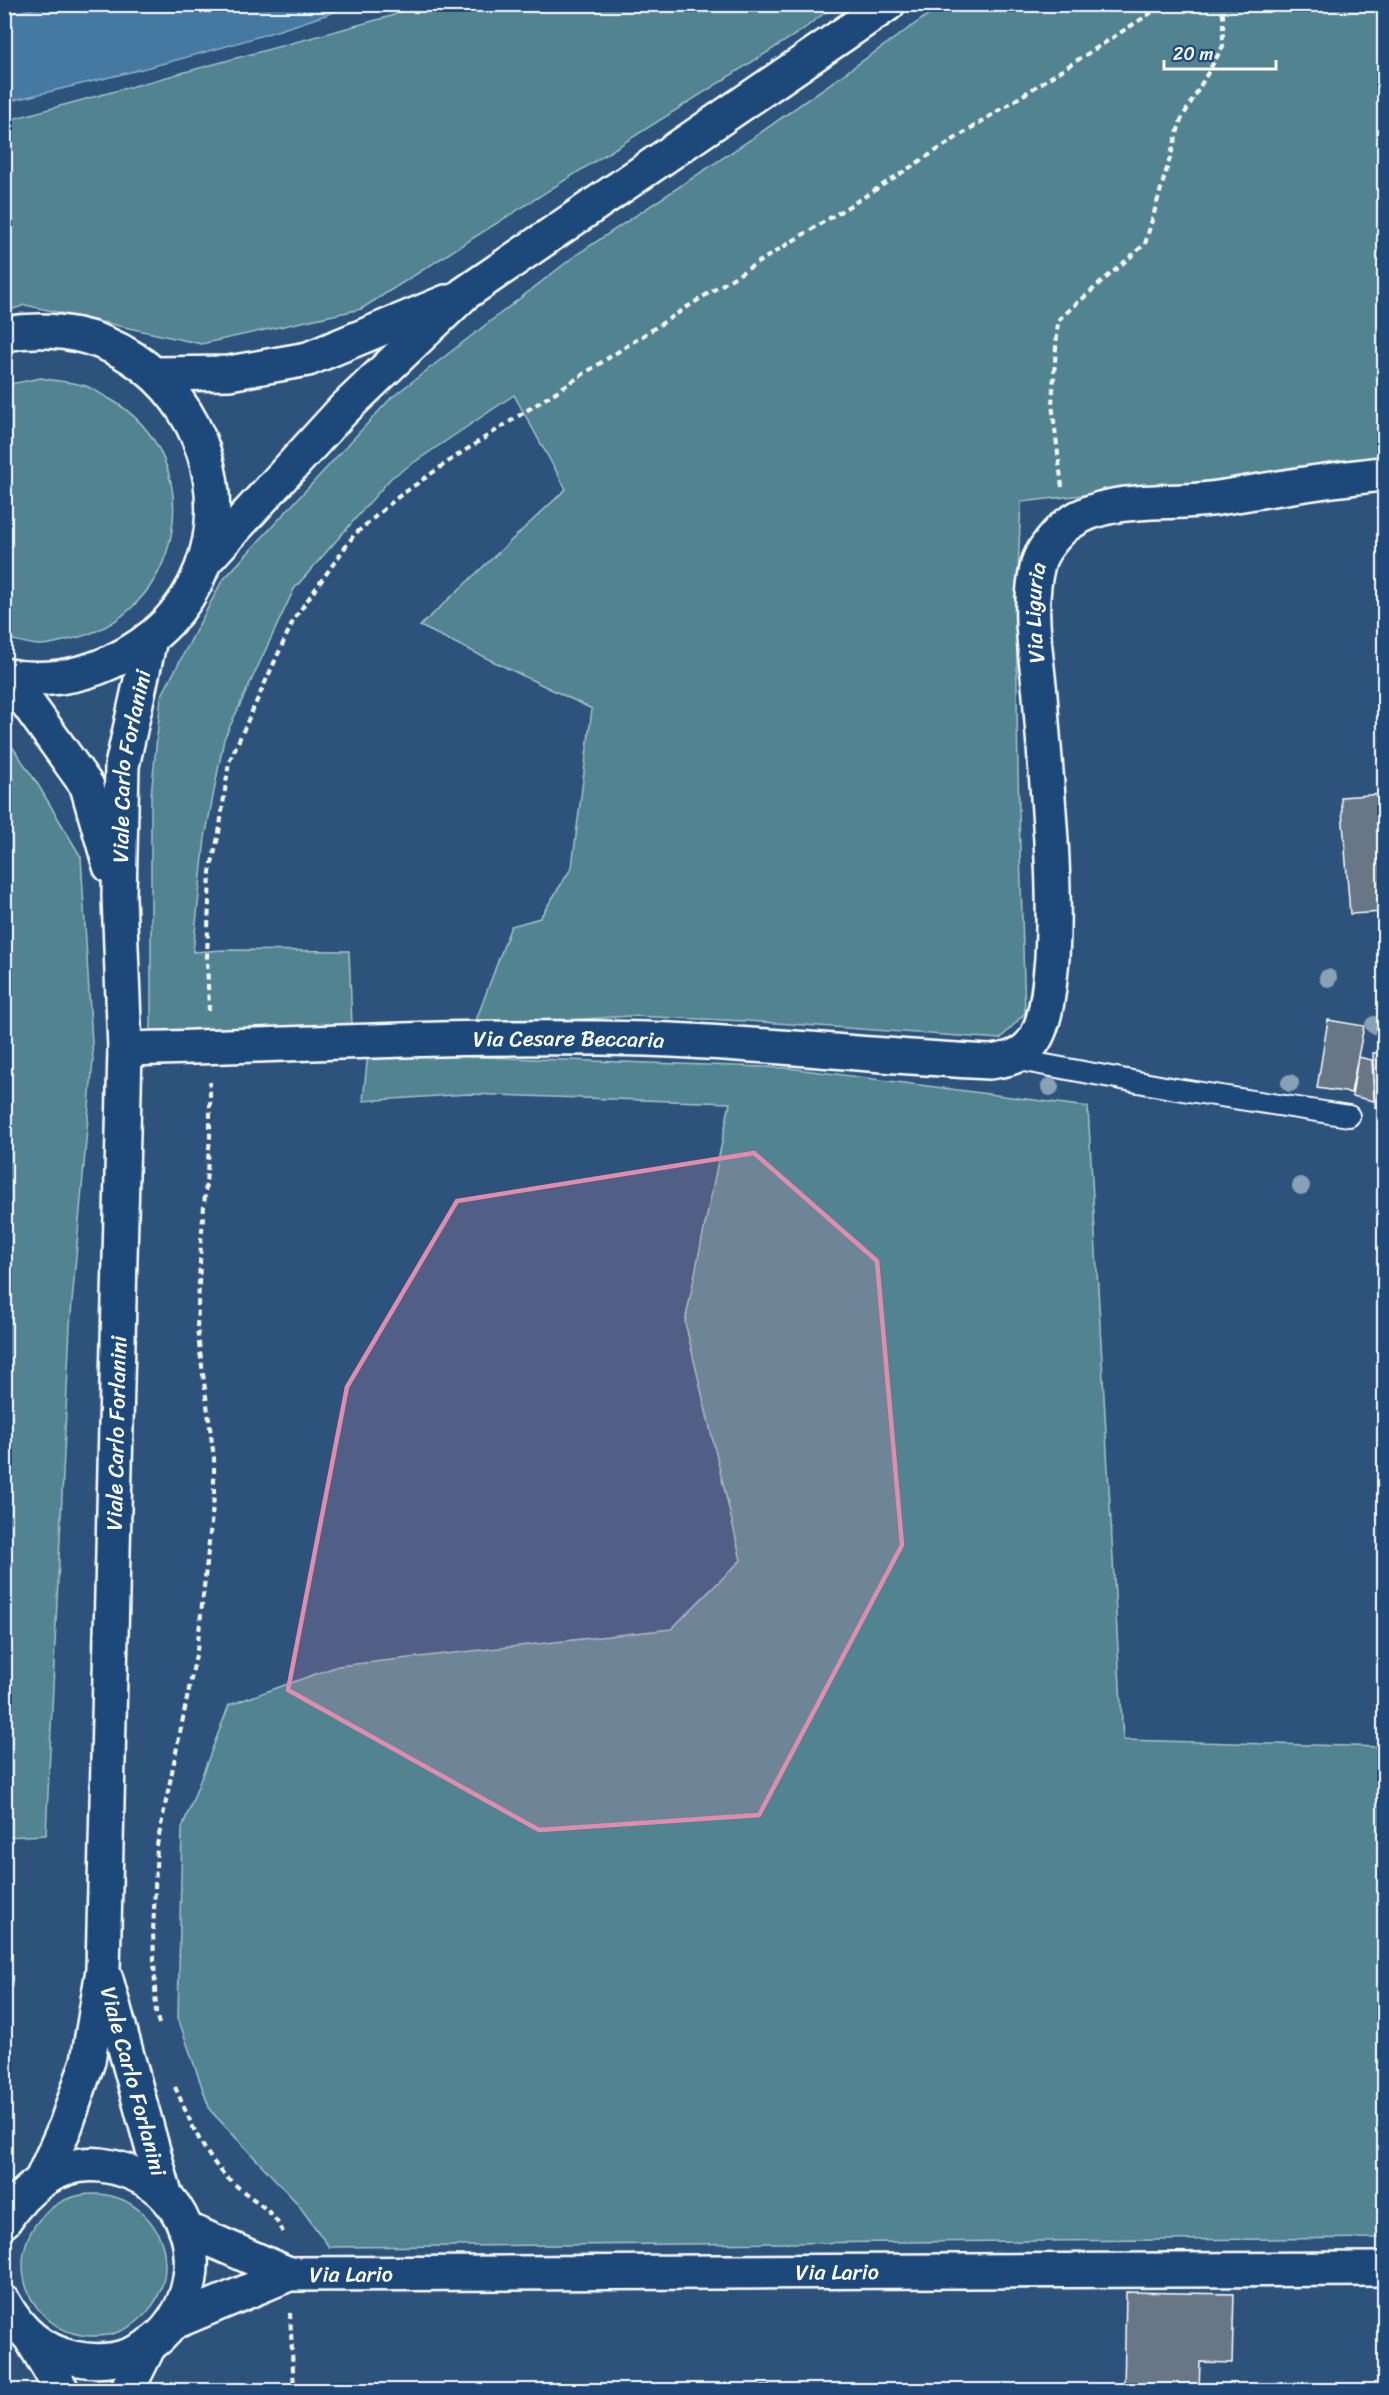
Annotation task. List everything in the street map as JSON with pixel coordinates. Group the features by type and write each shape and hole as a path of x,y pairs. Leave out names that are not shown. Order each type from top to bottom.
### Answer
{"street":[{"path":"204,562 343,410 465,294 888,4"},
{"path":"154,374 229,373 308,359 465,294"},
{"path":"4,334 26,330 61,332 94,340 126,354 154,374 177,399 196,428 208,460 213,494 212,528 204,562 191,591 172,617 150,639 98,669 38,679 6,676"},
{"name":"Via Liguria","path":"1013,1059 1033,1041 1044,1013 1050,984 1054,920 1049,814 1032,597 1038,561 1066,525 1089,512 1111,507 1216,499 1326,480 1384,474"},
{"name":"Viale Carlo Forlanini","path":"42,2179 66,2125 88,2061 103,1970 125,1049 119,896 122,766 150,639"},
{"name":"Viale Carlo Forlanini","path":"6,676 87,786 119,896"},
{"name":"Via Cesare Beccaria","path":"125,1049 414,1038 531,1037 648,1039 989,1062 1013,1059"},
{"name":"Viale Carlo Forlanini","path":"103,1970 165,2194"},
{"path":"9,2209 42,2179 67,2168 93,2164 119,2168 144,2178 165,2194 178,2212 186,2229 193,2263 187,2294 127,2391"},
{"name":"Via Lario","path":"186,2229 289,2274 1384,2269"},
{"name":"Via Lario","path":"13,2319 58,2355 89,2361 121,2358 161,2333 289,2274"},
{"path":"13,2319 62,2391"}],"lane":[{"path":"1013,1059 1176,1089 1349,1116"}],"path":[{"path":"1066,525 1052,404 1058,321 1145,244 1181,120 1223,46 1223,4"}],"highlighted area":[{"path":"754,1153 877,1261 902,1545 759,1815 539,1830 288,1690 347,1387 457,1201"}],"green space":[{"path":"416,5 835,5 801,31 361,309 201,344 25,305 5,312 5,121 391,16"},
{"path":"942,5 1384,5 1384,461 1021,502 1017,694 1025,1013 1000,1039 747,1021 631,1016 474,1026 511,926 540,918 572,867 592,709 420,626 566,489 514,395 391,478 294,589 224,739 205,838 193,952 223,950 349,951 352,1025 151,1035 151,796 161,697 222,581 391,398 576,255 750,140"},
{"path":"41,378 89,387 110,399 143,426 164,459 173,496 171,534 159,570 138,602 107,626 67,640 40,645 4,638 5,385"},
{"path":"5,736 37,783 81,857 93,1060 70,1326 46,1835 5,1837"},
{"path":"368,1053 789,1068 1088,1107 1123,1740 1384,1747 1384,2238 329,2247 298,2204 210,2110 178,2018 182,1828 229,1705 338,1666 671,1629 741,1560 685,1322 730,1103 468,1094 363,1101"},
{"path":"94,2194 121,2200 144,2215 159,2238 165,2265 159,2292 144,2315 121,2330 94,2336 67,2330 44,2315 29,2292 23,2265 29,2238 44,2215 67,2200"}],"water":[{"path":"50,5 354,5 268,34 181,59 5,102 5,15"}],"building":[{"path":"1384,794 1384,912 1350,914 1341,797"},
{"path":"1328,1020 1364,1026 1351,1093 1317,1088"},
{"path":"1384,1052 1384,1108 1375,1108 1373,1053"},
{"path":"1358,1057 1372,1060 1374,1101 1352,1096"},
{"path":"1126,2292 1234,2294 1232,2363 1200,2362 1199,2390 1124,2390"},
{"path":"776,2386 776,2390 653,2390 653,2387"}]}
